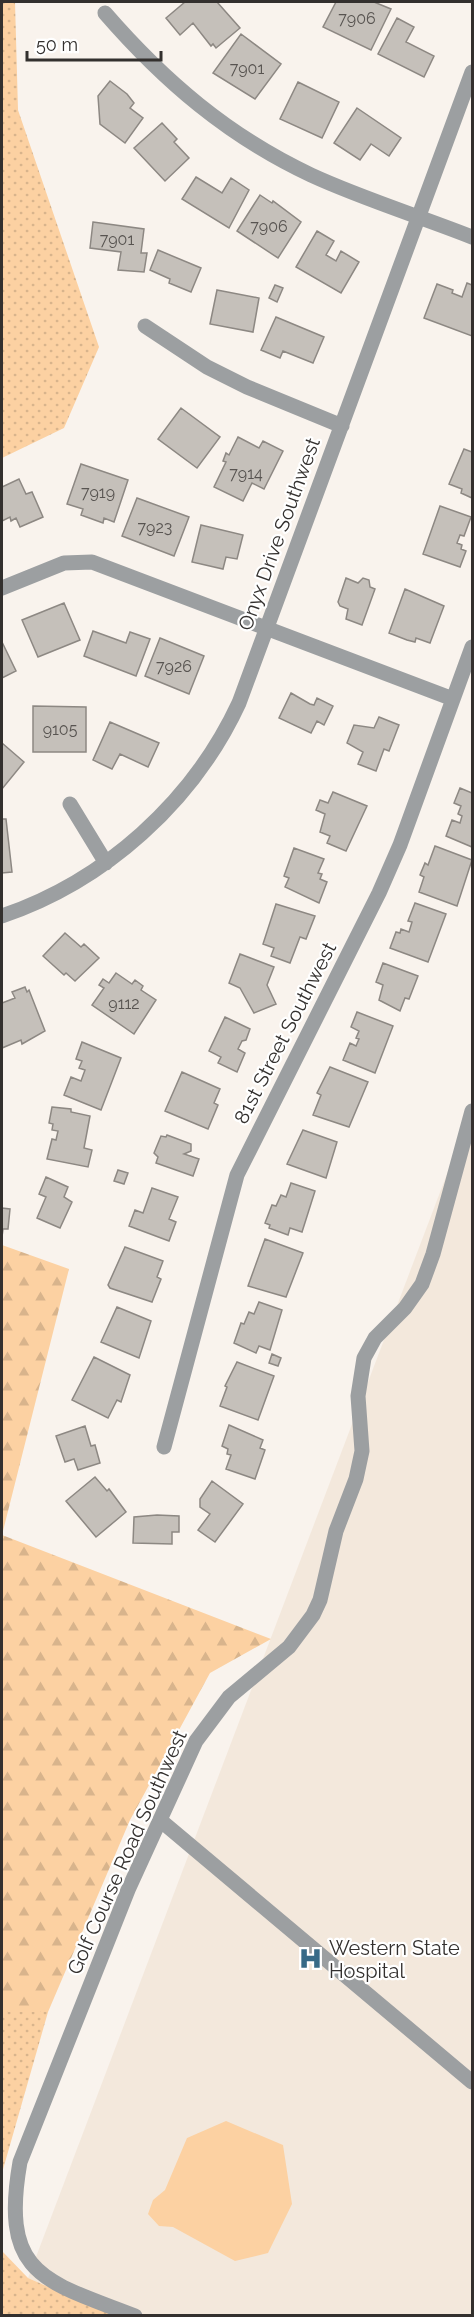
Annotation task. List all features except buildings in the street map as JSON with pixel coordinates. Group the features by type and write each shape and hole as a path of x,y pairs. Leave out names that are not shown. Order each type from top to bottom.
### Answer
{"street":[{"path":"105,13 165,78 219,121 311,175 472,237"},
{"name":"Onyx Drive Southwest","path":"2,916 58,892 106,863 145,830 204,766 224,736 239,704 472,72"},
{"path":"145,326 207,367 247,387 342,426"},
{"path":"2,588 64,563 92,562 453,699"},
{"name":"81st Street Southwest","path":"164,1447 237,1175 379,893 400,845 472,647"},
{"path":"70,804 106,863"},
{"name":"Golf Course Road Southwest","path":"135,2316 51,2283 27,2263 13,2237 10,2204 20,2162 128,1890 196,1741 229,1697 250,1676 288,1647 313,1615 320,1600 336,1531 356,1479 362,1451 358,1396 364,1358 375,1338 405,1308 422,1284 433,1254 472,1111"},
{"path":"160,1820 472,2082"}],"shaded area":[{"name":"Western State Hospital","path":"472,1108 472,2315 113,2315 28,2278"}],"green space":[{"path":"2,2 15,2 18,110 99,347 64,428 2,458"},
{"path":"2,1245 69,1269 2,1535"},
{"path":"2,1535 271,1639 210,1673 130,1820 48,2012 2,2012"},
{"path":"2,2012 48,2012 2,2173"},
{"path":"226,2121 283,2145 292,2204 268,2253 235,2261 173,2227 159,2226 148,2214 153,2200 165,2190 187,2138"},
{"path":"2,2251 28,2278 113,2315 2,2315"}],"place":[{"name":"Western State Hospital","path":"311,1959"}]}
